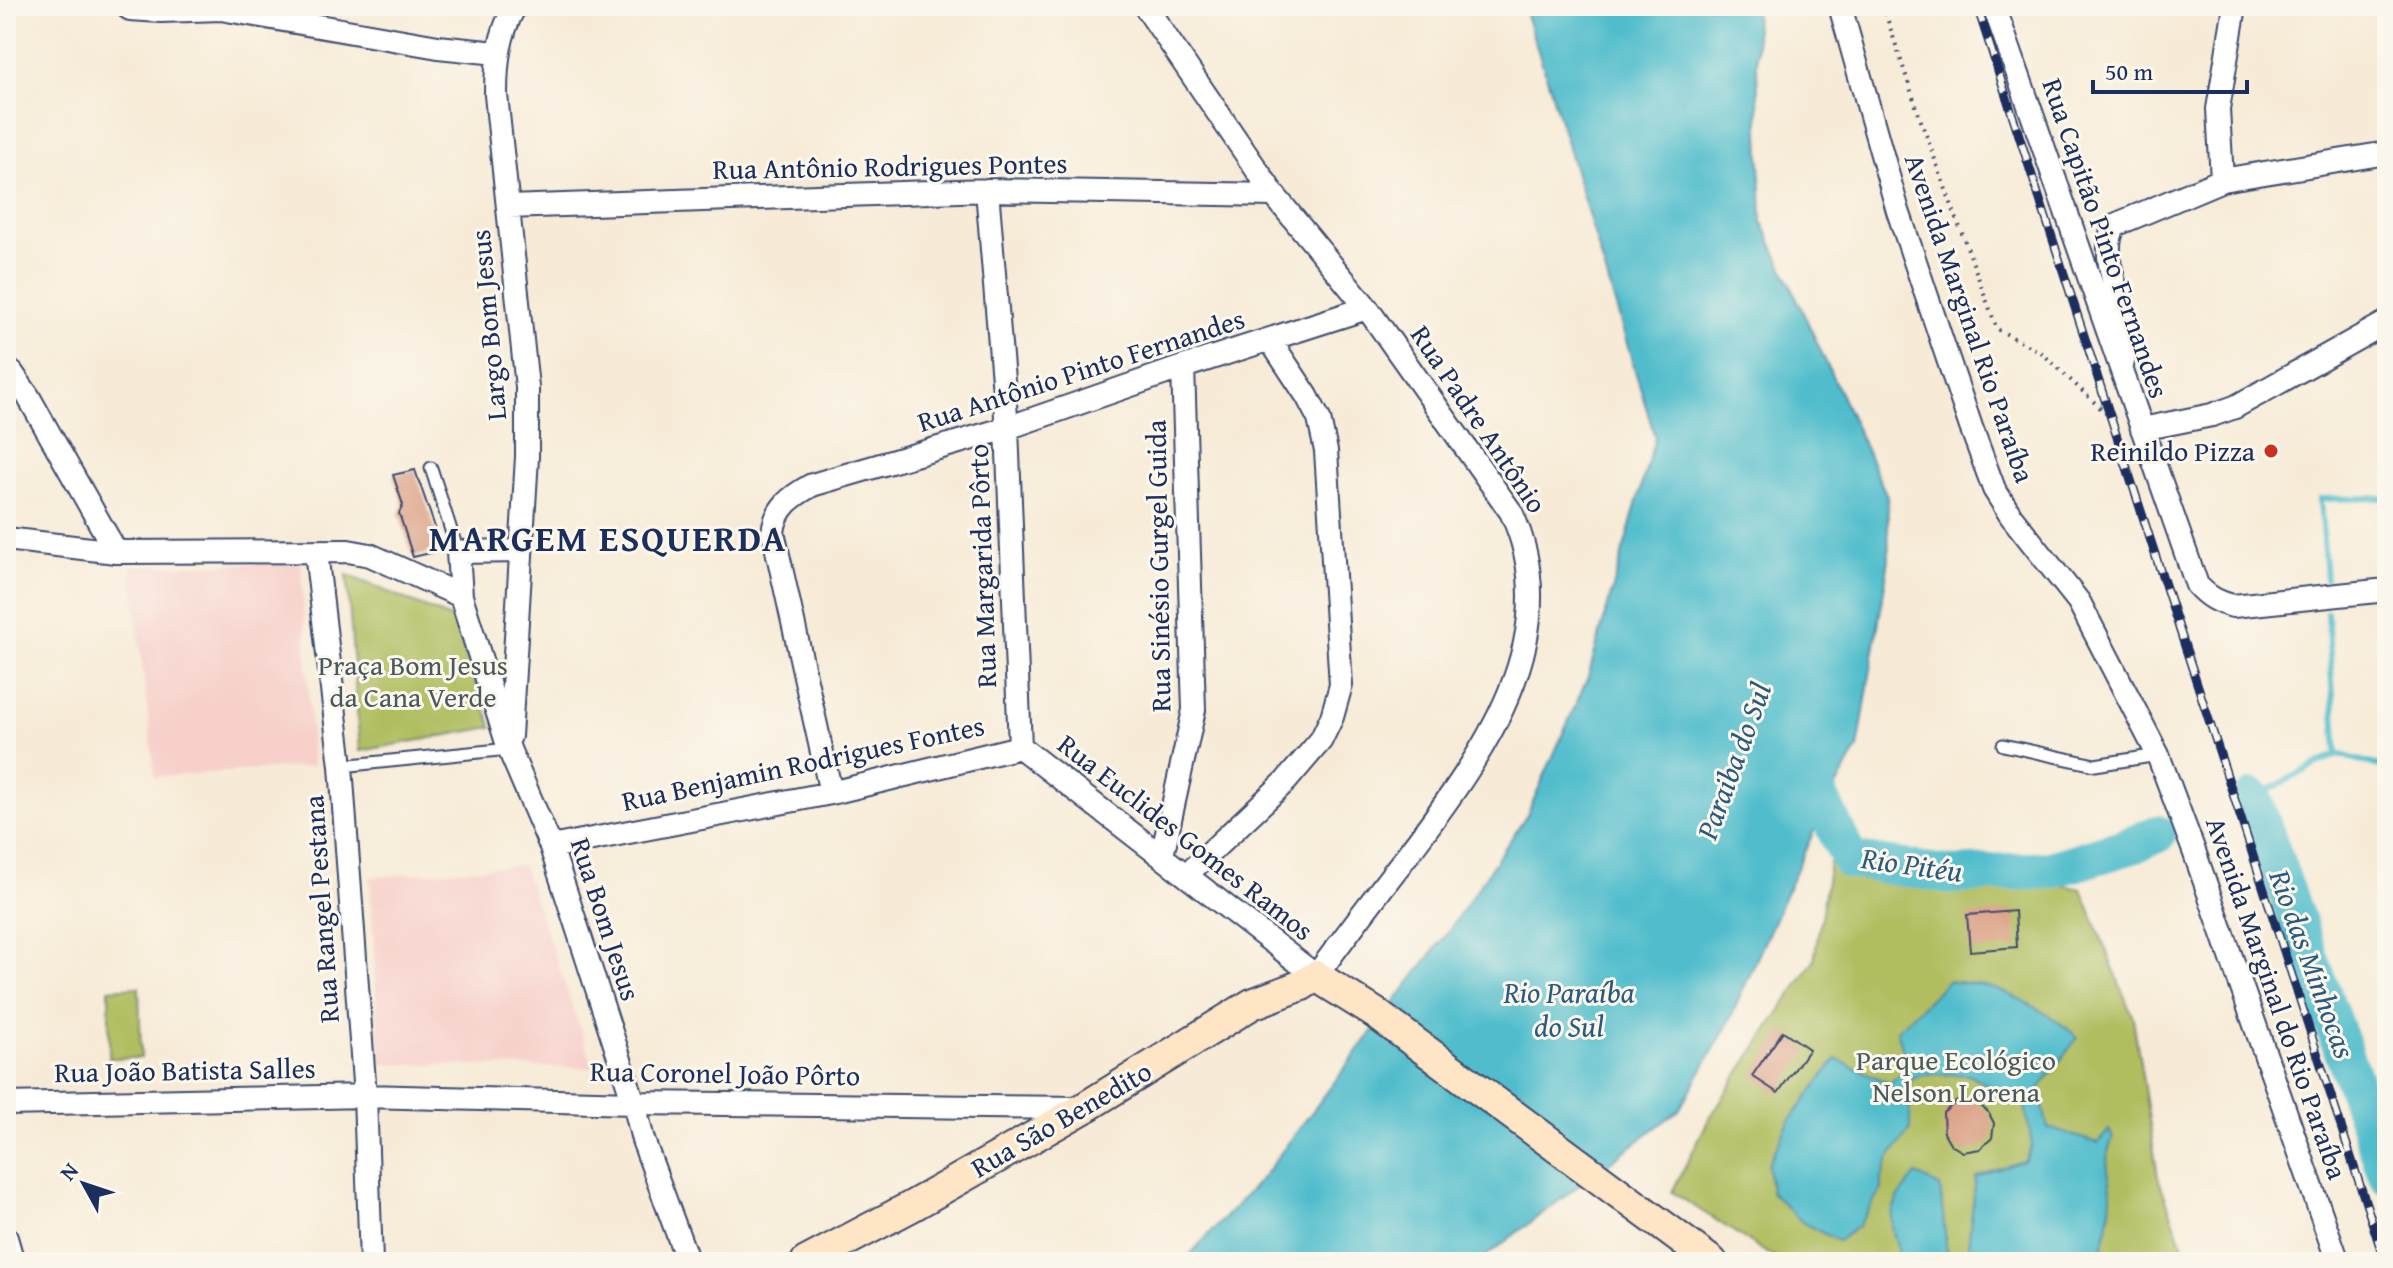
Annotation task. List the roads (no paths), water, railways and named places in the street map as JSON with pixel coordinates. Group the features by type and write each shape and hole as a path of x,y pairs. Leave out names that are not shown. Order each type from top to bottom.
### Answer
{"main road":[{"path":"1316,976 1375,1013 1712,1262"},
{"name":"Rua São Benedito","path":"806,1262 1084,1108 1252,1004 1302,985 1316,976"}],"street":[{"path":"126,6 130,9 161,11 221,9 438,47 497,53"},
{"name":"Largo Bom Jesus","path":"509,749 527,457 527,387 496,95 497,53 504,27 515,6"},
{"name":"Rua Padre Antônio","path":"1145,6 1274,195 1367,308 1511,512 1522,537 1529,571 1529,622 1515,684 1460,784 1316,976"},
{"name":"Avenida Marginal Rio Paraíba","path":"1840,6 1898,211 1994,489 2011,516 2079,602 2158,755"},
{"name":"Rua Capitão Pinto Fernandes","path":"1994,6 2197,585 2218,603 2233,606 2387,590"},
{"path":"2222,180 2218,109 2235,6"},
{"path":"2121,371 2126,331 2110,260 2109,238 2115,225 2222,180 2387,153"},
{"name":"Rua Antônio Rodrigues Pontes","path":"508,207 987,190 1274,195"},
{"name":"Rua Margarida Pôrto","path":"987,190 1007,428 1020,747"},
{"name":"Rua Antônio Pinto Fernandes","path":"831,793 773,532 774,519 783,504 812,485 1007,428 1367,308"},
{"path":"2142,429 2212,415 2235,407 2387,322"},
{"path":"1186,875 1286,781 1321,740 1332,717 1341,685 1326,451 1319,419 1270,340"},
{"name":"Rua Sinésio Gurgel Guida","path":"1162,856 1194,710 1183,367"},
{"path":"6,369 28,396 116,552"},
{"path":"6,539 116,552 348,551 370,555 461,596 458,552 521,551"},
{"name":"Rua Rangel Pestana","path":"316,552 341,766 365,1096 371,1262"},
{"name":"Rua Bom Jesus","path":"461,596 509,749 551,847 634,1103 643,1140 688,1262"},
{"name":"Rua Euclides Gomes Ramos","path":"1020,747 1316,976"},
{"name":"Rua Benjamin Rodrigues Fontes","path":"551,847 831,793 1020,747"},
{"name":"Avenida Marginal do Rio Paraíba","path":"2158,755 2338,1262"},
{"name":"Rua Coronel João Pôrto","path":"365,1096 634,1103 1084,1108"},
{"name":"Rua João Batista Salles","path":"6,1104 365,1096"},
{"path":"6,1238 13,1262"}],"lane":[{"path":"431,468 458,552"},
{"path":"2003,745 2095,765 2158,755"},
{"path":"341,766 509,749"}],"water":[{"name":"Rio Paraíba do Sul","path":"1523,6 1755,6 1762,222 1887,496 1889,559 1858,748 1824,808 1726,1028 1679,1110 1478,1262 1183,1262 1261,1179 1445,936 1527,815 1588,677 1655,437"},
{"path":"1948,981 1980,985 2010,994 2078,1037 2039,1089 2048,1128 2098,1143 2109,1130 2113,1138 2107,1160 2110,1210 2098,1262 1966,1262 1976,1177 2025,1160 2032,1145 2024,1101 2002,1094 1971,1075 1928,1074 1910,1079 1910,1130 1889,1159 1882,1178 1882,1189 1858,1226 1838,1241 1803,1223 1771,1192 1768,1164 1789,1122 1836,1059 1889,1083 1908,1068 1897,1030"},
{"path":"1916,1175 1940,1186 1948,1262 1923,1262 1900,1255 1893,1230 1893,1212 1900,1195"}],"waterway":[{"path":"2326,579 2320,499 2387,498"},
{"path":"2327,613 2337,754"},
{"path":"2253,798 2337,754 2387,768"},
{"name":"Rio Pitéu","path":"1802,760 1850,860 1952,875 2050,870 2132,845 2157,834"},
{"name":"Rio das Minhocas","path":"2253,798 2387,1175"}],"railway":[{"path":"1977,6 2385,1262"}],"place":[{"name":"Reinildo Pizza","path":"2271,451"}],"district":[{"name":"MARGEM ESQUERDA","path":"608,538"}],"park label":[{"name":"Praça Bom Jesus da Cana Verde","path":"413,681"},
{"name":"Parque Ecológico Nelson Lorena","path":"1956,1076"}],"water label":[{"name":"Paraiba do Sul","path":"1734,761"}]}
